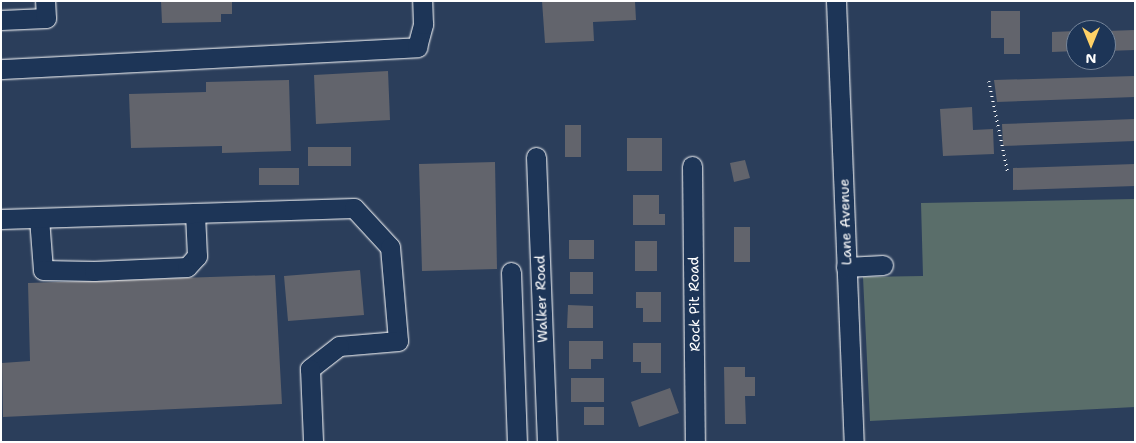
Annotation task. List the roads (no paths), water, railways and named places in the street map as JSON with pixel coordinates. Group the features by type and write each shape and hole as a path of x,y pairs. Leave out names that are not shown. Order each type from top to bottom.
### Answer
{"street":[{"path":"1,69 417,47 422,1"},
{"name":"Lane Avenue","path":"836,1 854,442"},
{"path":"1,20 46,10"},
{"name":"Walker Road","path":"536,156 546,442"},
{"name":"Rock Pit Road","path":"692,166 695,442"},
{"path":"1,219 354,208 390,247 398,341 339,346 310,370 313,442"},
{"path":"39,218 43,270 94,271 187,267 196,256 195,213"},
{"path":"846,268 883,266"},
{"path":"511,272 517,442"}]}
